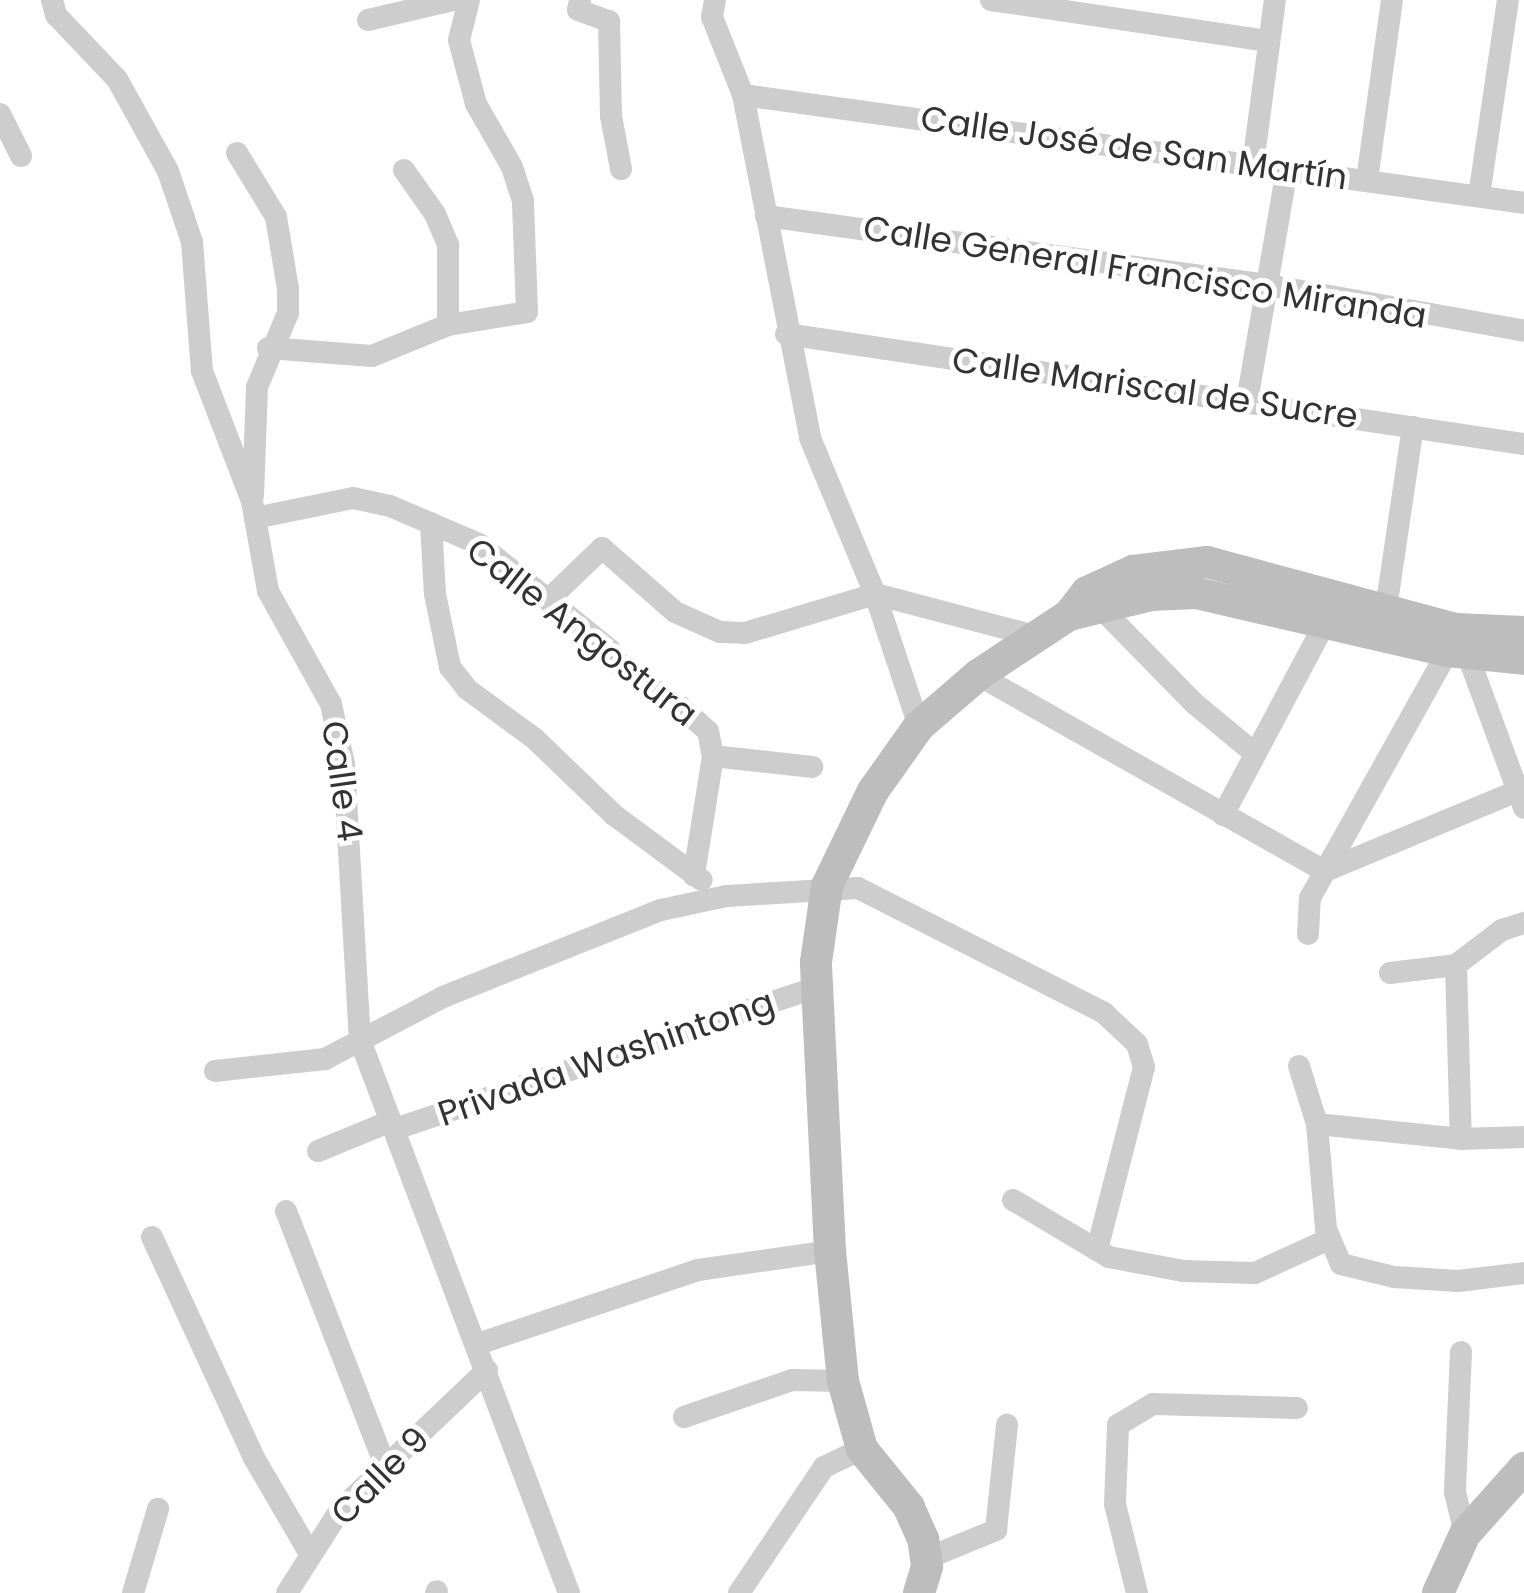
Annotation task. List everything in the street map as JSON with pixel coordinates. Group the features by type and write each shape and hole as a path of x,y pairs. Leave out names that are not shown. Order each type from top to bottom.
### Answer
{"main road":[{"path":"919,1593 926,1559 909,1507 862,1448 842,1381 830,1250 817,986 830,878 872,791 918,726 978,675 1133,571 1207,562 1456,629 1524,632"},
{"path":"1085,606 1196,592 1458,652 1524,659"},
{"path":"1438,1593 1465,1534 1524,1468"}],"street":[{"name":"Calle 4","path":"52,0 56,15 117,79 168,170 192,242 202,371 253,509 268,591 331,704 344,764 360,1040 478,1344 568,1593"},
{"path":"368,20 452,0"},
{"path":"268,348 372,356 448,325 527,312 530,292 523,201 512,167 476,104 459,40 469,0"},
{"path":"580,0 578,10 609,21 611,116 621,169"},
{"path":"715,0 712,17 743,95 786,334 810,438 875,594 918,726"},
{"path":"991,0 1266,41"},
{"path":"1253,164 1266,41 1275,0"},
{"path":"1367,180 1392,0"},
{"path":"1479,196 1508,0"},
{"name":"Calle José de San Martín","path":"743,95 1524,203"},
{"path":"0,114 20,156"},
{"path":"237,153 276,217 288,313 268,348 257,387 253,509"},
{"path":"1247,401 1287,169"},
{"path":"404,170 436,214 448,244 448,325"},
{"name":"Calle General Francisco Miranda","path":"766,216 1267,285 1524,331"},
{"name":"Calle Mariscal de Sucre","path":"786,334 1524,444"},
{"path":"1386,609 1413,427"},
{"name":"Calle Angostura","path":"253,509 354,498 479,544 622,667 708,730 712,756 694,875"},
{"path":"431,524 435,594 450,667 467,689 535,739 614,815 727,896"},
{"path":"548,600 602,548 676,612 720,632 745,634 875,594 1035,636"},
{"path":"1085,606 1253,752"},
{"path":"1223,815 1253,752 1325,623"},
{"path":"978,675 1325,870 1521,800 1458,652"},
{"path":"1308,934 1310,898 1458,652"},
{"path":"712,756 812,766"},
{"path":"215,1071 325,1059 443,997 558,956 614,924 727,896 830,878 965,937 1104,1013 1144,1056 1097,1250"},
{"path":"1390,973 1456,965 1502,930 1524,923"},
{"path":"1456,965 1461,1139"},
{"name":"Privada Washintong","path":"318,1151 817,986"},
{"path":"1298,1066 1317,1124 1330,1239 1341,1264 1394,1277 1458,1281 1524,1273"},
{"path":"1317,1124 1461,1139 1524,1137"},
{"path":"1013,1200 1097,1250 1183,1272 1254,1273 1330,1239"},
{"path":"286,1211 386,1468"},
{"path":"152,1236 254,1458 310,1554"},
{"path":"478,1344 698,1270 830,1250"},
{"path":"1461,1352 1455,1492 1465,1534"},
{"name":"Calle 9","path":"288,1593 340,1510 487,1370"},
{"path":"684,1417 792,1380 842,1381"},
{"path":"1137,1593 1115,1504 1118,1425 1153,1404 1297,1408"},
{"path":"926,1559 996,1530 1007,1425"},
{"path":"739,1593 824,1468 862,1448"},
{"path":"133,1593 158,1509"}]}
